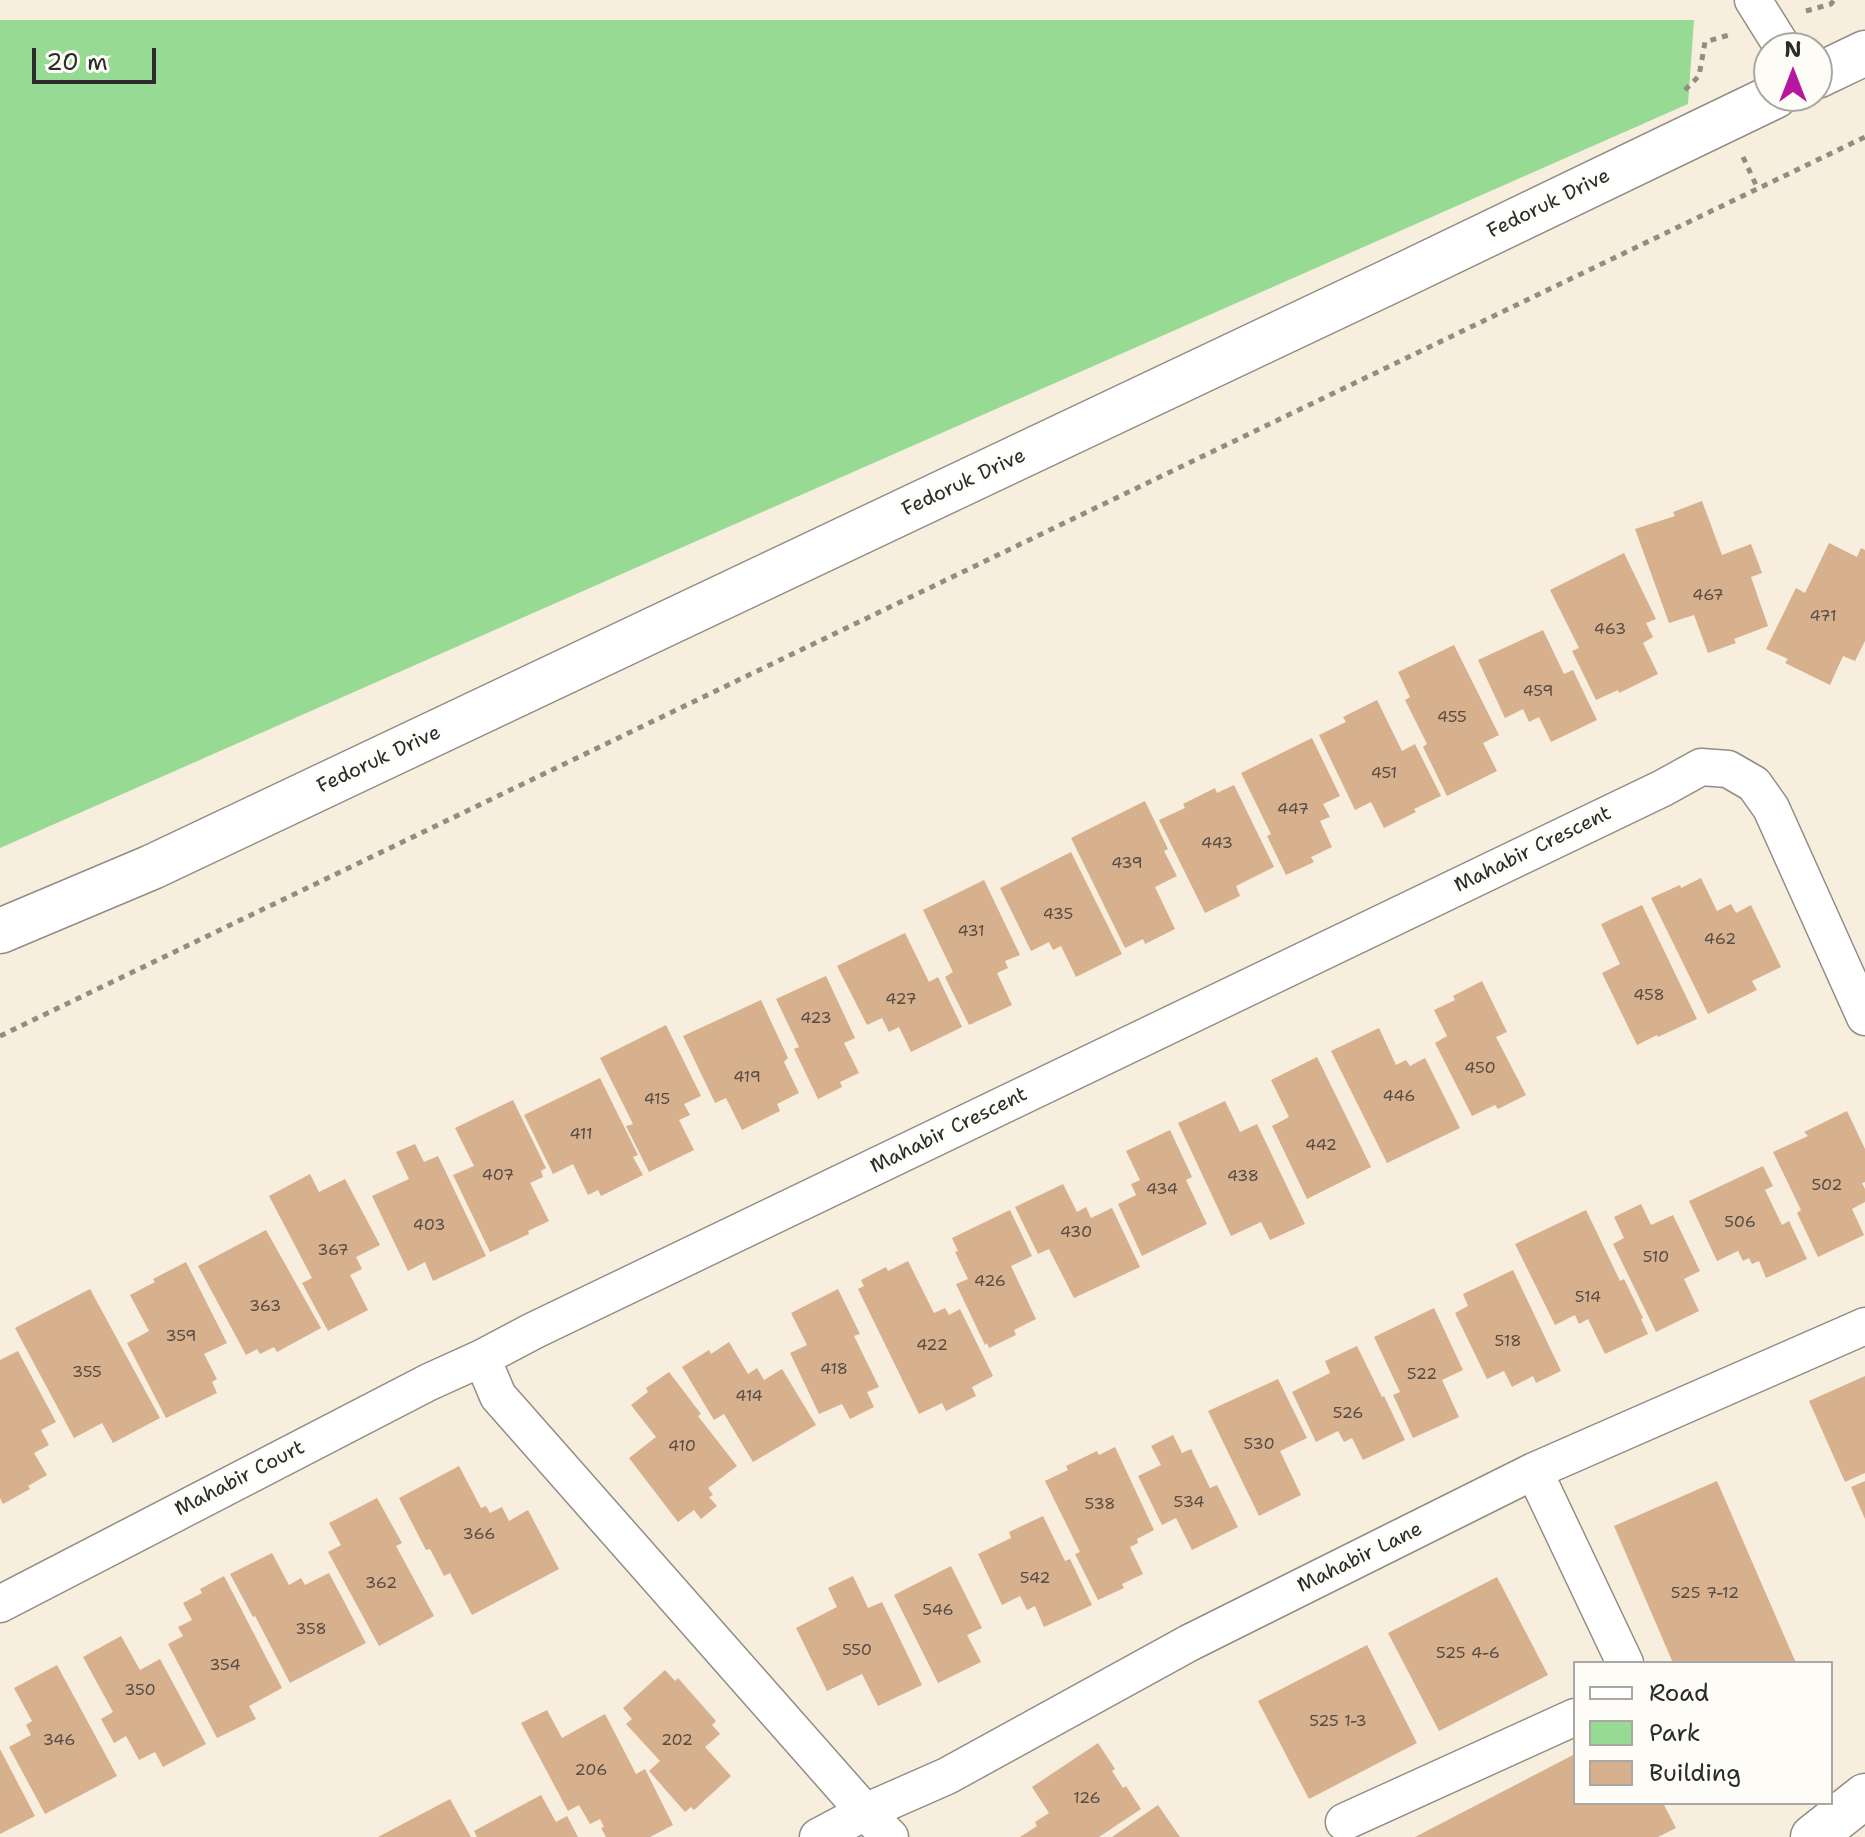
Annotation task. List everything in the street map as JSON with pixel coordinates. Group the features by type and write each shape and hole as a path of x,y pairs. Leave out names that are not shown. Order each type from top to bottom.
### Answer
{"main road":[{"path":"1833,68 1865,53"},
{"name":"Fedoruk Drive","path":"0,931 152,867 1753,107"},
{"name":"Fedoruk Drive","path":"0,958 152,867"},
{"path":"1813,1837 1865,1796"}],"street":[{"path":"1753,0 1773,32"},
{"name":"Mahabir Crescent","path":"482,1358 1649,795 1701,767 1728,769 1754,784 1771,808 1865,1017"},
{"name":"Mahabir Lane","path":"865,1812 947,1776 1189,1643 1534,1471 1865,1326"},
{"path":"482,1358 498,1396 890,1837"},
{"name":"Mahabir Court","path":"0,1604 415,1389 482,1358"},
{"path":"1534,1471 1624,1661"},
{"path":"1344,1822 1573,1718"},
{"path":"818,1837 865,1812"}],"path":[{"path":"0,1036 1865,137"}],"green space":[{"path":"0,20 1694,20 1688,104 0,848"}],"building":[{"path":"1702,501 1722,555 1751,544 1762,573 1751,577 1768,626 1708,653 1694,615 1669,623 1635,529 1675,516 1673,512"},
{"path":"1829,543 1857,557 1861,548 1865,550 1865,641 1855,661 1843,656 1830,685 1785,663 1788,659 1766,649 1796,588 1805,593"},
{"path":"1624,553 1656,619 1646,623 1653,637 1643,643 1658,674 1619,693 1618,690 1596,700 1572,651 1579,648 1550,590"},
{"path":"1543,630 1564,674 1573,670 1597,720 1551,742 1539,717 1529,722 1523,709 1505,718 1478,660"},
{"path":"1454,645 1499,735 1483,743 1497,771 1447,796 1423,747 1427,744 1405,700 1410,697 1398,672"},
{"path":"1377,700 1402,751 1415,744 1441,796 1384,828 1371,802 1355,810 1319,735 1346,722 1343,717"},
{"path":"1312,738 1340,796 1323,804 1330,817 1320,821 1332,847 1311,857 1314,862 1286,875 1267,836 1271,834 1241,773"},
{"path":"1234,785 1274,867 1236,886 1240,896 1205,913 1159,820 1185,808 1183,804 1215,788 1217,793"},
{"path":"1145,801 1177,876 1155,887 1175,929 1145,944 1143,939 1125,948 1071,838"},
{"path":"1071,852 1122,954 1076,977 1061,946 1053,950 1049,942 1031,951 1000,888"},
{"path":"1701,878 1717,911 1731,904 1736,913 1751,905 1781,967 1752,981 1757,990 1708,1014 1651,898"},
{"path":"984,880 1020,955 1005,961 1008,968 997,973 1012,1005 969,1025 945,977 953,972 923,910"},
{"path":"1642,905 1697,1019 1637,1045 1602,973 1620,964 1601,924"},
{"path":"905,933 929,982 938,977 962,1027 911,1052 899,1027 889,1032 882,1018 867,1025 837,966"},
{"path":"826,976 855,1038 844,1043 859,1073 840,1082 842,1087 818,1099 794,1049 799,1047 776,999"},
{"path":"1482,981 1507,1032 1496,1037 1526,1095 1498,1109 1495,1105 1472,1116 1435,1043 1447,1036 1434,1010"},
{"path":"761,1000 788,1058 784,1062 799,1093 777,1104 780,1111 742,1130 726,1098 715,1103 683,1036"},
{"path":"666,1025 701,1096 684,1104 690,1115 679,1120 694,1150 649,1172 626,1126 633,1124 600,1058"},
{"path":"1379,1028 1396,1065 1406,1060 1410,1066 1425,1058 1460,1128 1387,1163 1331,1051"},
{"path":"1317,1057 1371,1167 1307,1199 1272,1126 1289,1117 1271,1080"},
{"path":"600,1078 638,1155 633,1157 643,1175 601,1196 598,1190 588,1195 573,1164 553,1174 524,1115"},
{"path":"513,1100 546,1168 541,1171 543,1177 530,1183 549,1221 490,1252 453,1175 474,1166 455,1128"},
{"path":"1225,1101 1240,1132 1257,1124 1305,1224 1270,1240 1261,1222 1231,1236 1178,1123"},
{"path":"1847,1111 1865,1149 1865,1182 1862,1183 1865,1202 1852,1209 1864,1235 1818,1257 1797,1213 1801,1210 1773,1152 1808,1136 1804,1132"},
{"path":"1170,1130 1192,1177 1186,1180 1207,1224 1142,1256 1118,1204 1136,1195 1131,1184 1140,1180 1126,1151"},
{"path":"415,1144 424,1162 438,1156 486,1256 433,1281 425,1262 408,1271 372,1196 409,1179 396,1152"},
{"path":"1763,1166 1773,1186 1765,1190 1782,1225 1789,1221 1807,1259 1766,1278 1759,1261 1752,1264 1749,1258 1743,1261 1738,1251 1717,1261 1689,1201"},
{"path":"310,1174 319,1192 345,1179 380,1245 356,1257 362,1269 350,1275 368,1310 328,1331 302,1283 312,1278 269,1196"},
{"path":"1063,1184 1077,1212 1086,1207 1091,1218 1112,1208 1140,1267 1074,1298 1049,1249 1038,1254 1015,1207"},
{"path":"1641,1204 1651,1225 1673,1215 1700,1271 1684,1279 1699,1311 1656,1332 1613,1244 1624,1238 1614,1217"},
{"path":"1010,1210 1032,1256 1011,1266 1036,1319 1014,1330 1016,1335 989,1348 956,1284 968,1279 952,1238"},
{"path":"1586,1210 1620,1281 1624,1279 1648,1334 1605,1354 1588,1319 1579,1324 1575,1315 1555,1325 1515,1244"},
{"path":"266,1230 321,1328 277,1352 274,1347 260,1354 257,1349 246,1355 198,1266"},
{"path":"908,1261 934,1313 945,1308 949,1315 960,1309 993,1376 972,1387 976,1396 946,1411 942,1403 919,1414 858,1289 864,1286 861,1280 886,1267 888,1271"},
{"path":"186,1262 227,1343 204,1354 217,1379 212,1382 217,1393 166,1418 127,1343 149,1331 130,1295"},
{"path":"1513,1270 1561,1371 1536,1383 1533,1376 1512,1387 1504,1371 1487,1379 1455,1313 1468,1306 1463,1294"},
{"path":"90,1289 160,1418 113,1443 102,1423 74,1438 15,1328"},
{"path":"838,1289 860,1334 854,1336 879,1387 867,1392 874,1407 850,1419 842,1404 819,1414 790,1353 807,1345 791,1313"},
{"path":"1434,1308 1463,1370 1442,1380 1459,1417 1413,1438 1393,1395 1400,1392 1374,1337"},
{"path":"729,1342 748,1374 757,1368 764,1380 782,1369 816,1425 753,1462 724,1414 714,1420 682,1367"},
{"path":"1357,1346 1405,1440 1363,1460 1352,1438 1344,1442 1338,1431 1316,1442 1292,1392 1330,1373 1325,1361"},
{"path":"18,1351 56,1422 41,1430 49,1445 34,1453 47,1475 3,1504 0,1498 0,1360"},
{"path":"669,1372 737,1466 708,1488 713,1495 709,1497 717,1506 701,1519 694,1510 678,1522 629,1458 656,1437 631,1405 648,1392 646,1388"},
{"path":"1865,1376 1865,1473 1845,1482 1809,1401"},
{"path":"1278,1379 1307,1438 1280,1451 1301,1495 1259,1516 1208,1411"},
{"path":"1173,1435 1182,1453 1191,1449 1210,1488 1217,1485 1238,1527 1192,1550 1176,1518 1162,1525 1138,1476 1161,1465 1151,1446"},
{"path":"1115,1447 1154,1530 1137,1539 1138,1543 1130,1547 1143,1574 1122,1584 1124,1588 1098,1600 1075,1554 1080,1552 1045,1481 1068,1470 1066,1466 1097,1451 1099,1455"},
{"path":"459,1466 481,1508 486,1506 490,1513 502,1507 509,1521 528,1510 559,1569 472,1615 450,1573 444,1576 430,1549 426,1550 399,1498"},
{"path":"1717,1481 1795,1661 1672,1661 1614,1526"},
{"path":"1865,1481 1865,1519 1851,1487"},
{"path":"377,1498 402,1543 396,1546 434,1616 379,1646 328,1552 341,1545 329,1523"},
{"path":"1043,1516 1065,1561 1070,1559 1092,1605 1044,1627 1035,1606 1027,1610 1020,1596 1002,1605 978,1554 1011,1538 1009,1532"},
{"path":"272,1553 289,1585 301,1578 305,1585 329,1573 366,1643 290,1683 230,1574"},
{"path":"951,1566 982,1628 967,1635 981,1662 938,1683 894,1595"},
{"path":"224,1576 282,1688 249,1706 256,1719 217,1738 168,1644 183,1636 178,1627 192,1620 183,1603"},
{"path":"853,1576 868,1608 882,1602 922,1685 878,1706 862,1674 827,1691 796,1628 837,1607 828,1588"},
{"path":"1497,1577 1548,1675 1439,1731 1388,1633"},
{"path":"121,1636 140,1670 160,1659 206,1744 163,1767 155,1752 139,1760 126,1736 114,1743 101,1719 113,1712 83,1657"},
{"path":"1367,1645 1417,1743 1309,1799 1258,1701"},
{"path":"57,1665 117,1776 45,1814 9,1747 31,1735 26,1725 32,1721 14,1688"},
{"path":"665,1670 675,1681 678,1678 716,1721 712,1725 720,1734 705,1747 731,1776 694,1810 691,1807 685,1812 649,1771 660,1761 626,1724 632,1719 623,1708"},
{"path":"547,1710 562,1738 605,1714 636,1774 645,1769 673,1825 650,1837 606,1837 600,1819 590,1824 579,1805 568,1811 521,1723"},
{"path":"1098,1743 1123,1788 1126,1786 1141,1809 1099,1837 1020,1837 1049,1813 1032,1787"},
{"path":"0,1749 35,1816 0,1834"},
{"path":"1573,1755 1573,1805 1664,1805 1676,1828 1658,1837 1415,1837"},
{"path":"541,1795 556,1822 567,1816 578,1837 477,1837 474,1831"},
{"path":"450,1799 471,1837 378,1837"},
{"path":"1158,1805 1180,1837 1112,1837"}]}
